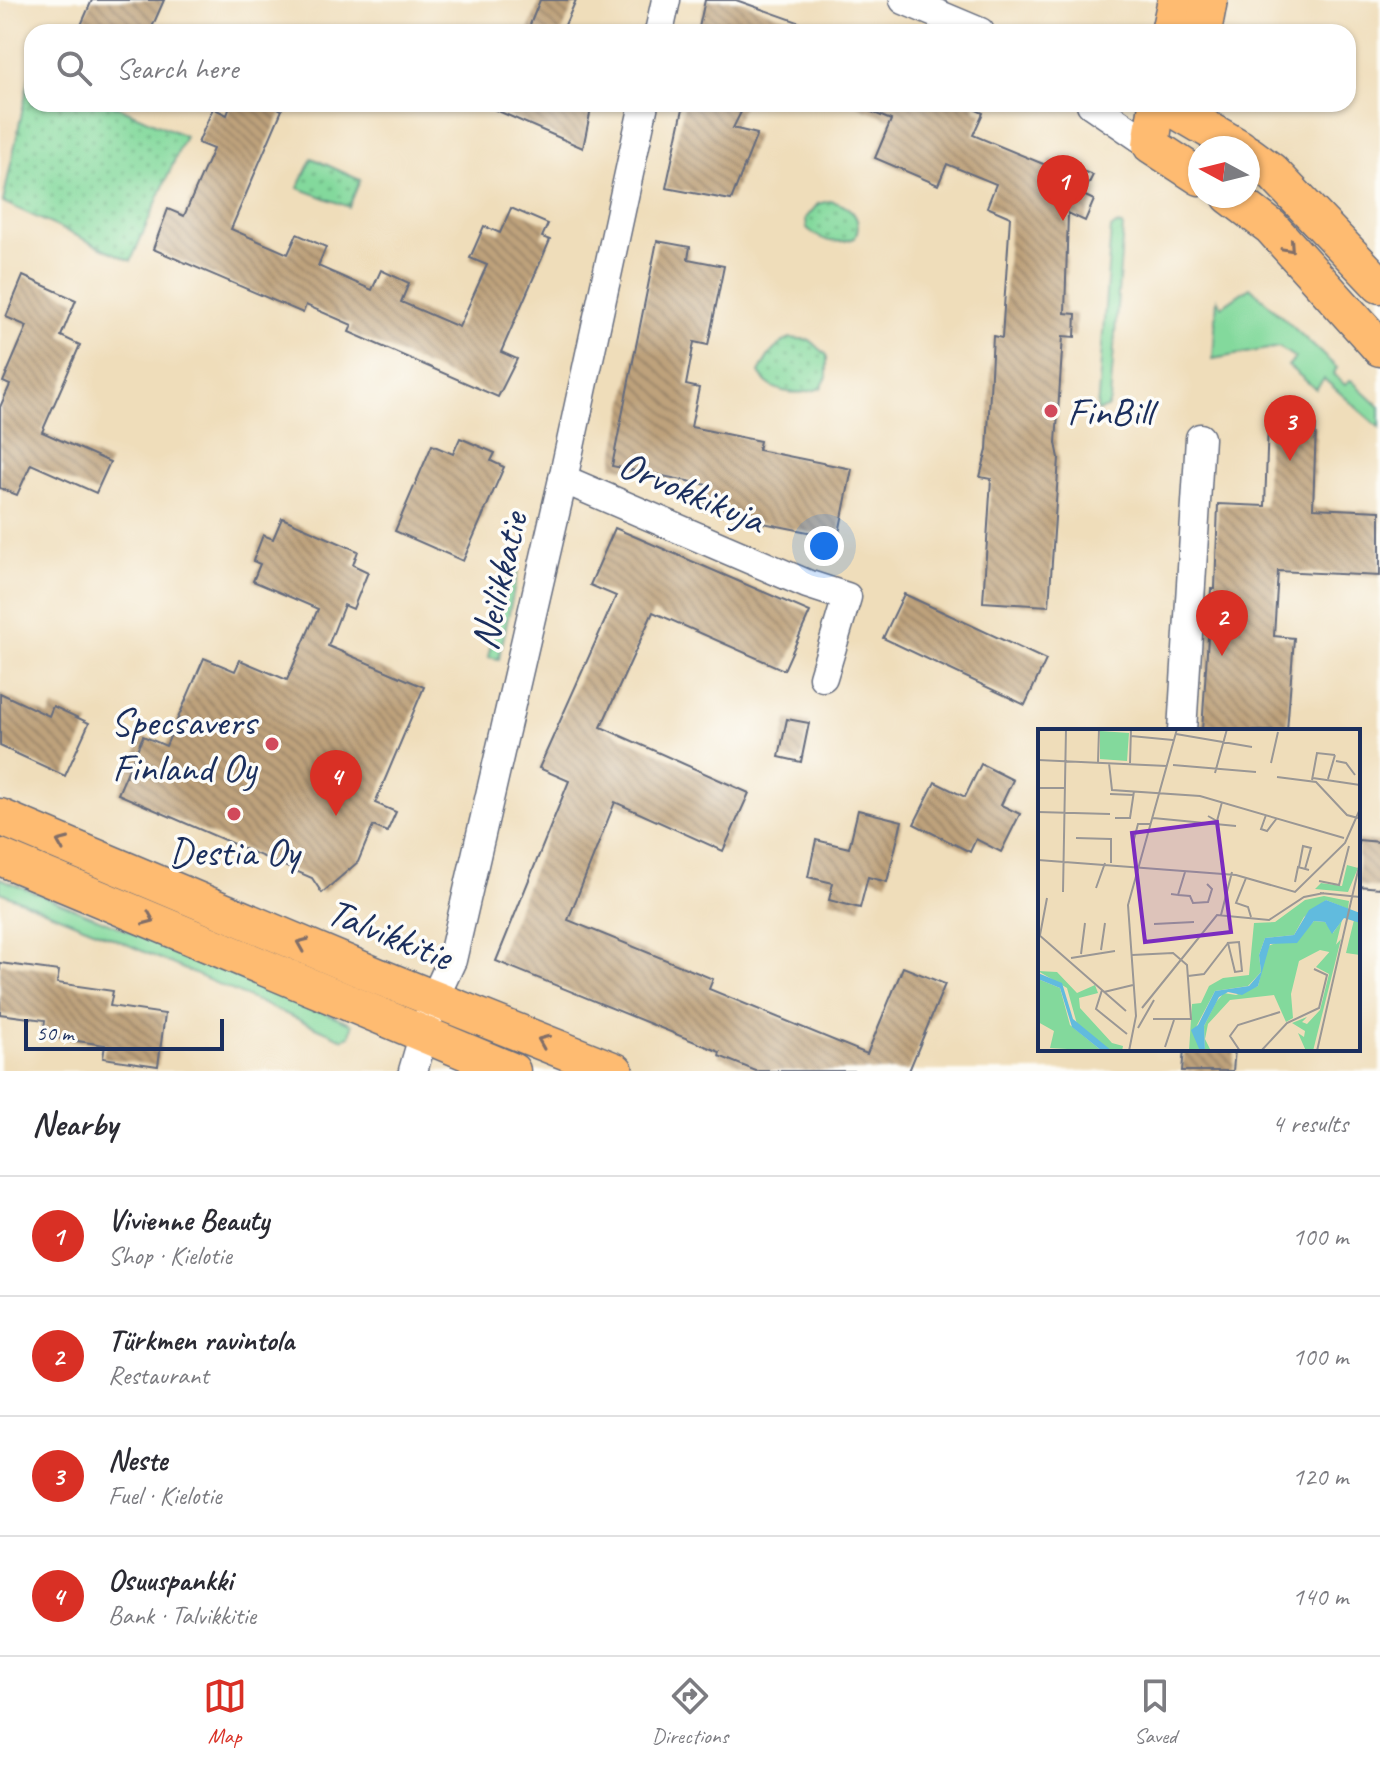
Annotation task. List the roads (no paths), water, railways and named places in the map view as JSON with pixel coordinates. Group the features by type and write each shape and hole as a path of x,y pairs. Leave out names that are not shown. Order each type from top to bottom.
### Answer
{"main road":[{"path":"1171,24 1176,0"},
{"path":"1204,24 1209,0"},
{"path":"1156,112 1151,145 1188,169"},
{"path":"1185,112 1189,136"},
{"path":"1189,112 1223,136"},
{"path":"1260,163 1380,285"},
{"path":"1246,208 1271,227 1380,348"},
{"name":"Talvikkitie","path":"0,817 434,999 615,1071"},
{"name":"Talvikkitie","path":"0,857 512,1071"}],"street":[{"path":"661,24 666,0"},
{"path":"904,0 961,24"},
{"name":"Neilikkatie","path":"413,1071 434,999 452,960 563,479 642,112"},
{"path":"1103,112 1151,145"},
{"path":"1182,729 1200,438"},
{"name":"Orvokkikuja","path":"563,479 807,584 847,597 823,677"}],"place":[{"name":"Vivienne Beauty","path":"1063,221"},
{"name":"FinBill","path":"1051,411"},
{"name":"Neste","path":"1290,461"},
{"name":"Türkmen ravintola","path":"1222,656"},
{"name":"Specsavers Finland Oy","path":"272,744"},
{"name":"Destia Oy","path":"234,814"},
{"name":"Osuuspankki","path":"336,816"}]}
